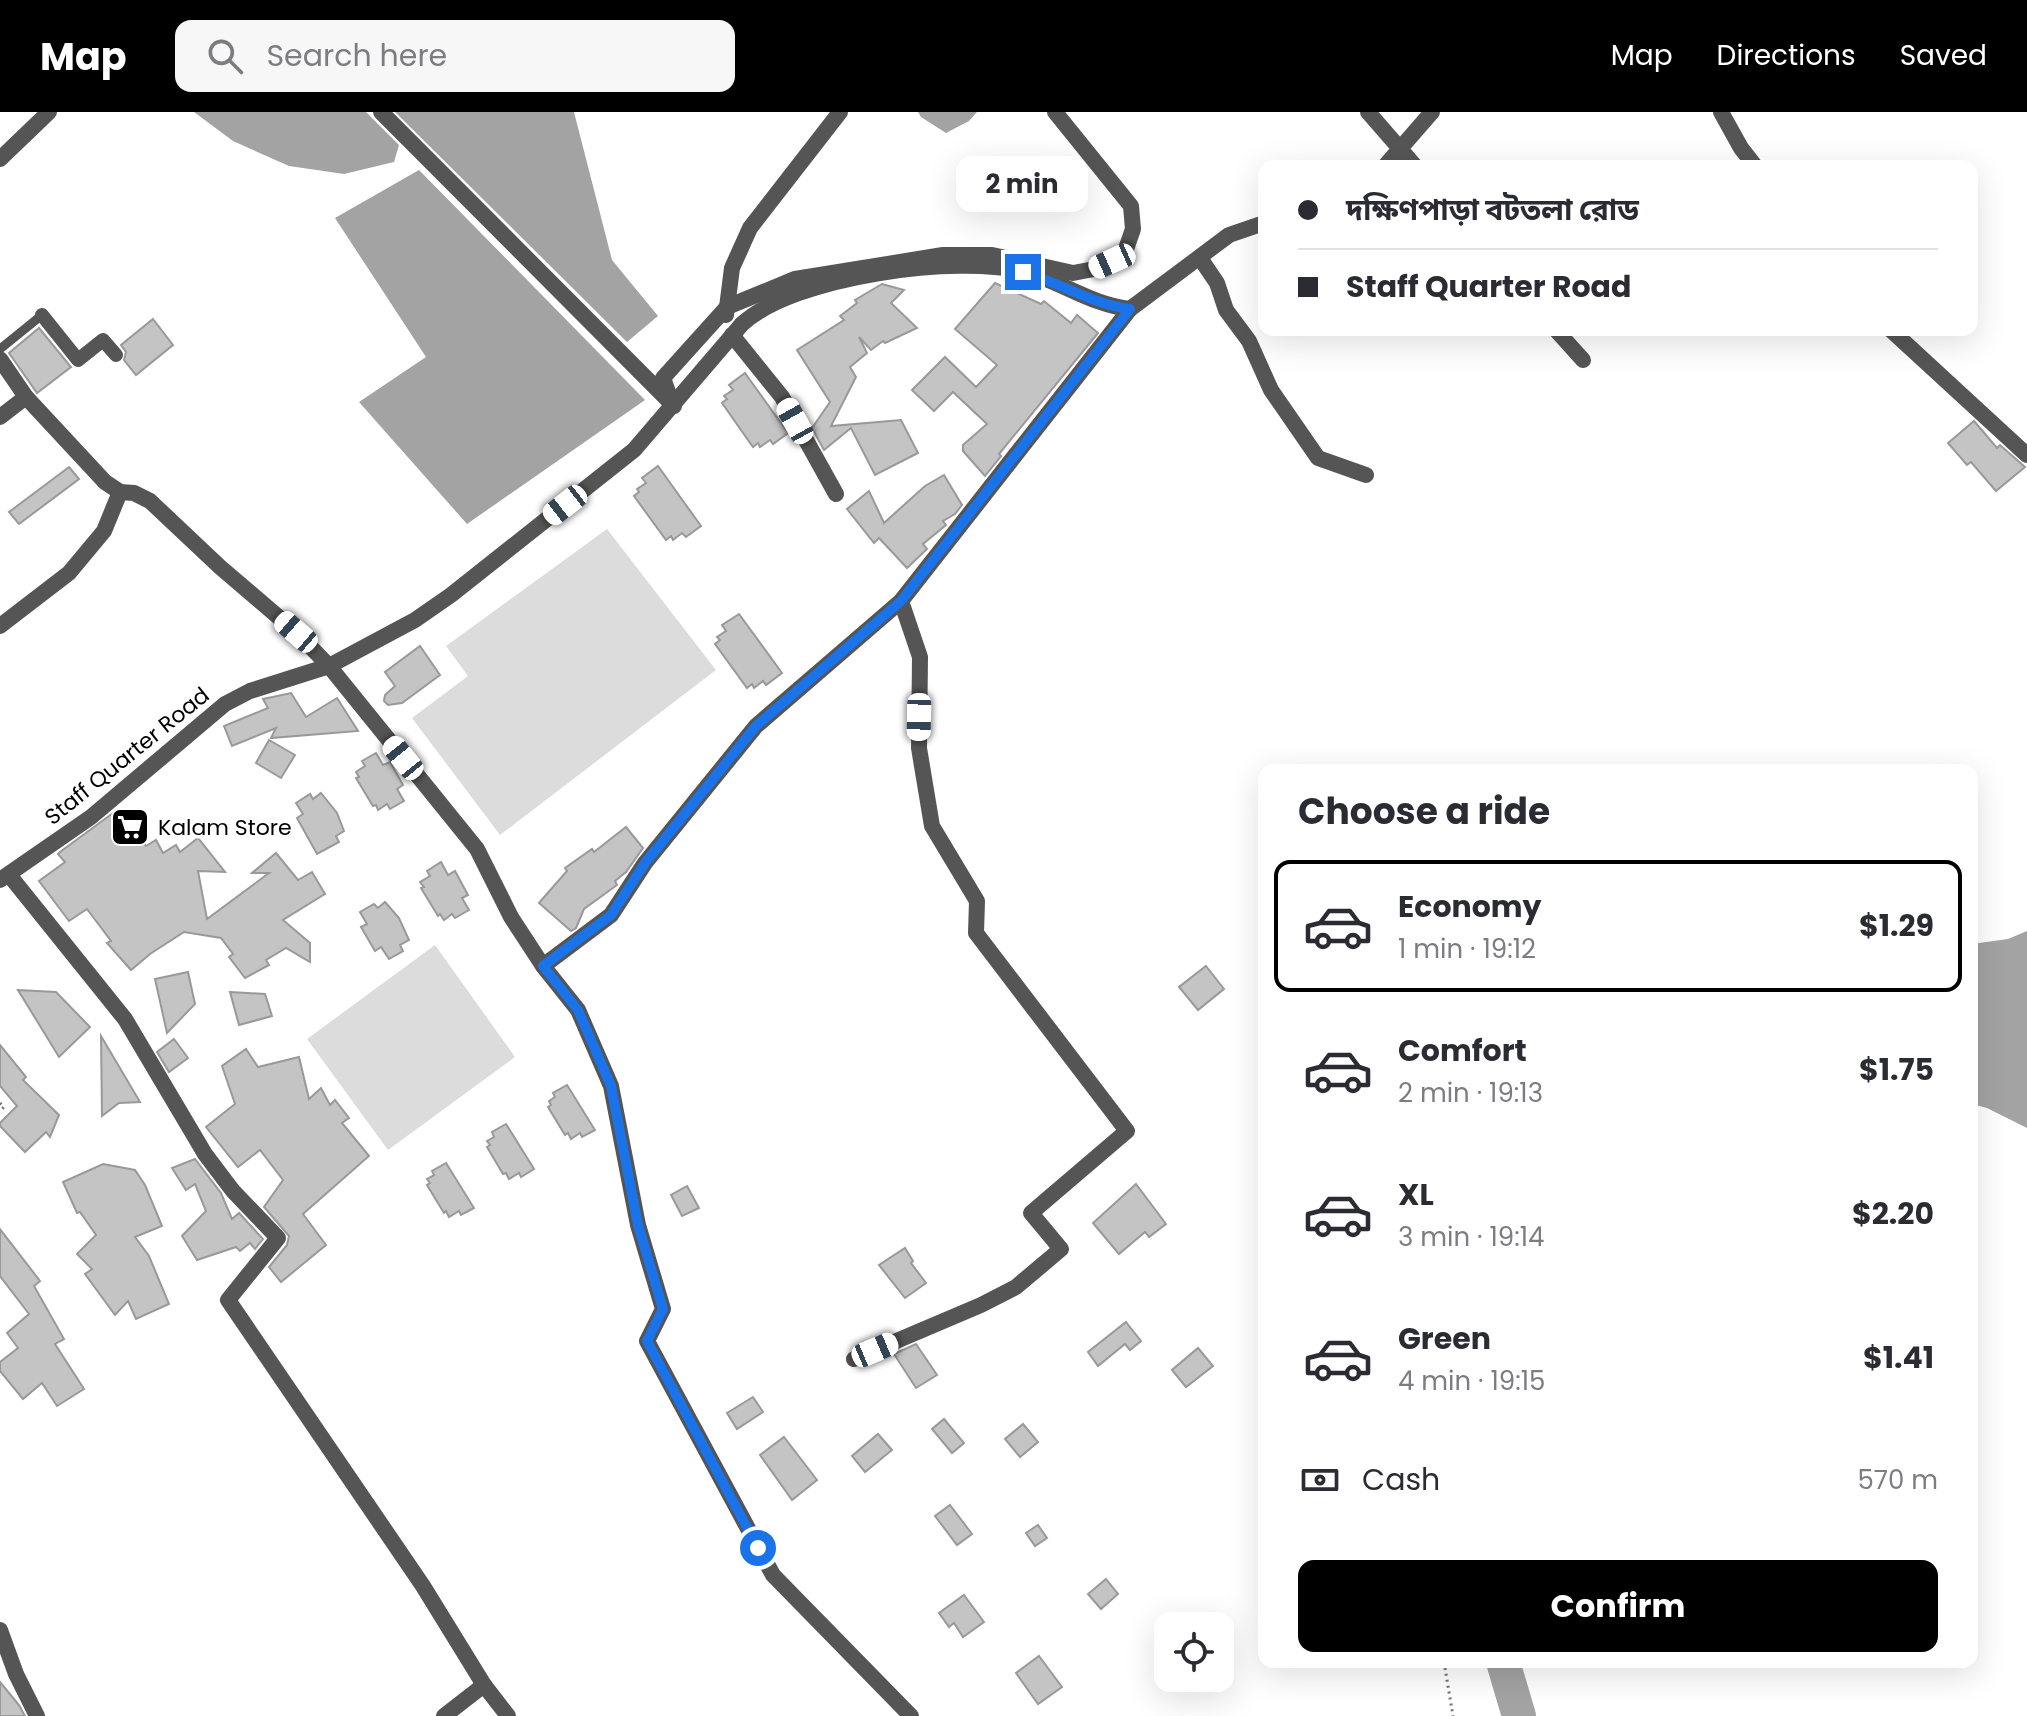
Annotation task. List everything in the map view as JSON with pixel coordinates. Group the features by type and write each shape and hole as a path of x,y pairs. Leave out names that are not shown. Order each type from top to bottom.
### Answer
{"street":[{"path":"0,159 49,112"},
{"path":"381,112 674,406"},
{"path":"726,312 732,268 750,228 840,112"},
{"path":"674,406 663,378 726,312 795,279 943,255 992,255 1073,273 1094,269 1125,252 1133,229 1131,206 1055,112"},
{"path":"1368,112 1409,160"},
{"path":"1389,160 1432,112"},
{"path":"1721,112 1750,160"},
{"path":"543,966 611,915 645,863 756,726 901,601 1130,309 1229,235 1258,225"},
{"path":"1200,258 1217,283 1226,310 1249,341 1271,390 1318,458 1366,475"},
{"name":"Staff Quarter Road","path":"5,878 91,817 225,704 250,691 329,666 415,620 451,595 634,450 732,335 760,309 831,283 881,273 985,265 1052,280 1093,301 1130,309"},
{"path":"42,315 78,360 103,340 116,355"},
{"path":"732,335 782,397 836,494"},
{"path":"1561,336 1583,360"},
{"path":"1898,336 2027,455"},
{"path":"0,359 26,397 105,482 120,492 134,493 150,501 296,632 329,666 477,849 511,917 543,966 578,1010 611,1086 638,1225 663,1309 647,1341 773,1575 911,1716"},
{"path":"0,417 26,397"},
{"path":"0,626 69,573 104,531 120,492"},
{"path":"854,1359 1016,1287 1061,1249 1031,1213 1127,1131 976,933 977,901 932,826 919,748 920,657 901,601"},
{"path":"5,878 125,1019 205,1154 233,1191 278,1238 228,1300 423,1586 484,1685 508,1716"},
{"path":"0,1630 16,1674 37,1716"},
{"path":"444,1716 484,1685"}],"lane":[{"path":"0,349 42,315"}],"path":[{"path":"0,1103 4,1107 0,1111"},
{"path":"1445,1668 1453,1716"}],"shaded area":[{"path":"194,112 366,112 399,145 394,162 344,174 289,166 233,141"},
{"path":"395,112 574,112 612,260 658,316 627,342"},
{"path":"918,112 977,112 969,121 946,133"},
{"path":"419,170 645,400 467,524 359,402 426,357 335,218"},
{"path":"607,529 716,670 500,835 412,718 468,676 446,646"},
{"path":"2027,931 2027,1128 1978,1106 1978,943 2008,939"},
{"path":"435,945 515,1057 388,1150 307,1039"}],"building":[{"path":"995,283 1041,304 1044,301 1071,323 1077,315 1098,333 999,454 1001,456 985,476 963,451 963,445 987,424 953,392 934,411 912,390 945,357 976,387 997,365 955,329"},
{"path":"882,284 904,290 891,303 917,328 885,343 883,341 871,350 859,337 867,353 850,367 856,377 831,426 901,420 918,453 875,475 851,428 824,450 812,428 830,402 797,350 844,320 840,316 857,303 855,300"},
{"path":"153,319 173,345 136,375 124,360 126,352 121,345"},
{"path":"39,328 71,367 37,393 9,353"},
{"path":"745,373 788,433 773,444 770,440 760,447 758,443 753,447 722,403 727,399 724,396 733,390 729,385"},
{"path":"1974,421 1997,448 2000,445 2025,467 1996,491 1971,462 1967,465 1948,443"},
{"path":"658,466 701,526 686,537 682,533 673,540 671,536 666,540 634,496 639,492 637,489 646,483 642,478"},
{"path":"69,467 79,479 19,524 9,512"},
{"path":"944,475 962,505 943,521 946,525 923,544 927,549 907,568 879,538 874,543 847,509 869,491 884,523 925,486"},
{"path":"739,614 782,673 766,685 763,681 754,688 752,684 747,688 715,644 720,640 717,637 726,631 722,625"},
{"path":"420,646 440,675 402,703 388,705 384,701 385,695 395,686 385,672"},
{"path":"291,693 306,717 337,698 358,731 271,738 276,728 232,746 224,726 268,708 263,699"},
{"path":"269,740 295,755 281,778 256,763"},
{"path":"376,753 383,765 390,762 403,785 397,789 404,801 390,809 387,804 378,810 376,805 373,806 356,778 359,777 356,772 365,766 362,761"},
{"path":"321,793 337,813 344,831 336,836 339,842 317,854 297,818 303,814 296,803 310,794 313,799"},
{"path":"117,810 146,846 156,840 163,853 176,845 180,852 198,838 225,872 198,871 207,919 269,873 252,873 276,853 298,880 312,872 325,894 283,920 310,943 310,962 286,948 266,960 269,965 245,978 229,957 233,954 221,938 184,932 131,970 107,943 111,941 87,909 69,921 39,881 65,862 58,854 60,852"},
{"path":"626,827 643,848 626,872 615,881 617,885 584,909 576,928 571,931 539,903 567,871 565,868 592,849 594,852"},
{"path":"441,862 448,875 455,871 468,895 462,898 469,910 455,918 452,914 444,920 440,914 438,916 420,882 430,876 427,871"},
{"path":"385,902 399,918 409,940 400,945 403,951 389,959 381,947 375,951 361,927 367,924 360,912 374,904 378,908"},
{"path":"1206,966 1224,989 1198,1010 1179,987"},
{"path":"188,972 195,1004 167,1033 155,979"},
{"path":"18,990 56,992 90,1027 59,1057"},
{"path":"230,992 265,994 272,1016 239,1025"},
{"path":"101,1036 140,1102 119,1103 102,1116"},
{"path":"174,1039 188,1058 169,1072 157,1052"},
{"path":"0,1045 26,1077 23,1080 59,1115 50,1137 46,1132 25,1152 0,1126 17,1106 0,1086"},
{"path":"246,1049 258,1067 299,1057 309,1099 321,1088 330,1105 335,1100 349,1118 342,1123 369,1156 303,1214 326,1245 281,1282 269,1267 287,1245 289,1236 264,1207 283,1180 260,1150 238,1167 206,1127 235,1104 222,1066"},
{"path":"567,1085 595,1130 582,1137 580,1133 571,1139 568,1133 565,1135 548,1107 551,1105 549,1101 555,1097 553,1093"},
{"path":"506,1124 534,1169 521,1177 519,1173 509,1179 487,1147 490,1145 487,1141 494,1137 492,1132"},
{"path":"195,1159 221,1193 232,1219 239,1213 263,1239 255,1249 250,1243 240,1251 236,1247 197,1260 182,1236 206,1211 195,1184 186,1190 172,1168"},
{"path":"446,1163 474,1208 461,1215 459,1211 449,1217 446,1211 444,1213 427,1185 430,1183 427,1179 434,1175 432,1171"},
{"path":"103,1164 135,1170 145,1185 162,1226 135,1237 149,1256 169,1304 136,1319 128,1301 115,1315 85,1274 92,1269 77,1254 96,1235 80,1212 77,1213 63,1182"},
{"path":"1136,1184 1166,1224 1149,1237 1145,1232 1119,1254 1093,1223"},
{"path":"687,1186 699,1208 682,1216 671,1195"},
{"path":"0,1229 40,1281 34,1286 64,1339 55,1344 84,1389 57,1406 42,1383 23,1399 0,1371 0,1362 18,1348 7,1333 29,1314 0,1276"},
{"path":"905,1248 913,1261 911,1263 926,1283 905,1298 879,1265"},
{"path":"1126,1322 1141,1341 1130,1350 1125,1344 1098,1366 1088,1352"},
{"path":"916,1344 937,1375 916,1388 894,1354"},
{"path":"1198,1348 1213,1366 1186,1387 1172,1370"},
{"path":"753,1397 763,1412 737,1429 727,1413"},
{"path":"944,1419 964,1443 952,1453 932,1429"},
{"path":"1023,1424 1038,1442 1020,1457 1005,1439"},
{"path":"878,1434 892,1450 865,1472 852,1456"},
{"path":"784,1437 817,1480 792,1500 760,1455"},
{"path":"950,1505 972,1534 957,1545 935,1516"},
{"path":"1038,1525 1047,1538 1035,1546 1026,1533"},
{"path":"1106,1579 1118,1594 1101,1609 1088,1594"},
{"path":"964,1595 984,1622 963,1637 954,1623 949,1627 939,1613"},
{"path":"1039,1656 1062,1687 1038,1704 1016,1673"},
{"path":"0,1682 19,1705 25,1716 0,1716"}],"waterway":[{"path":"1505,1668 1519,1716"}],"place":[{"name":"Kalam Store","path":"130,827"}],"route":[{"path":"758,1548 647,1341 663,1309 638,1225 611,1086 578,1010 543,966 611,915 645,863 756,726 901,601 1130,309 1093,301 1052,280 1023,272"}]}
